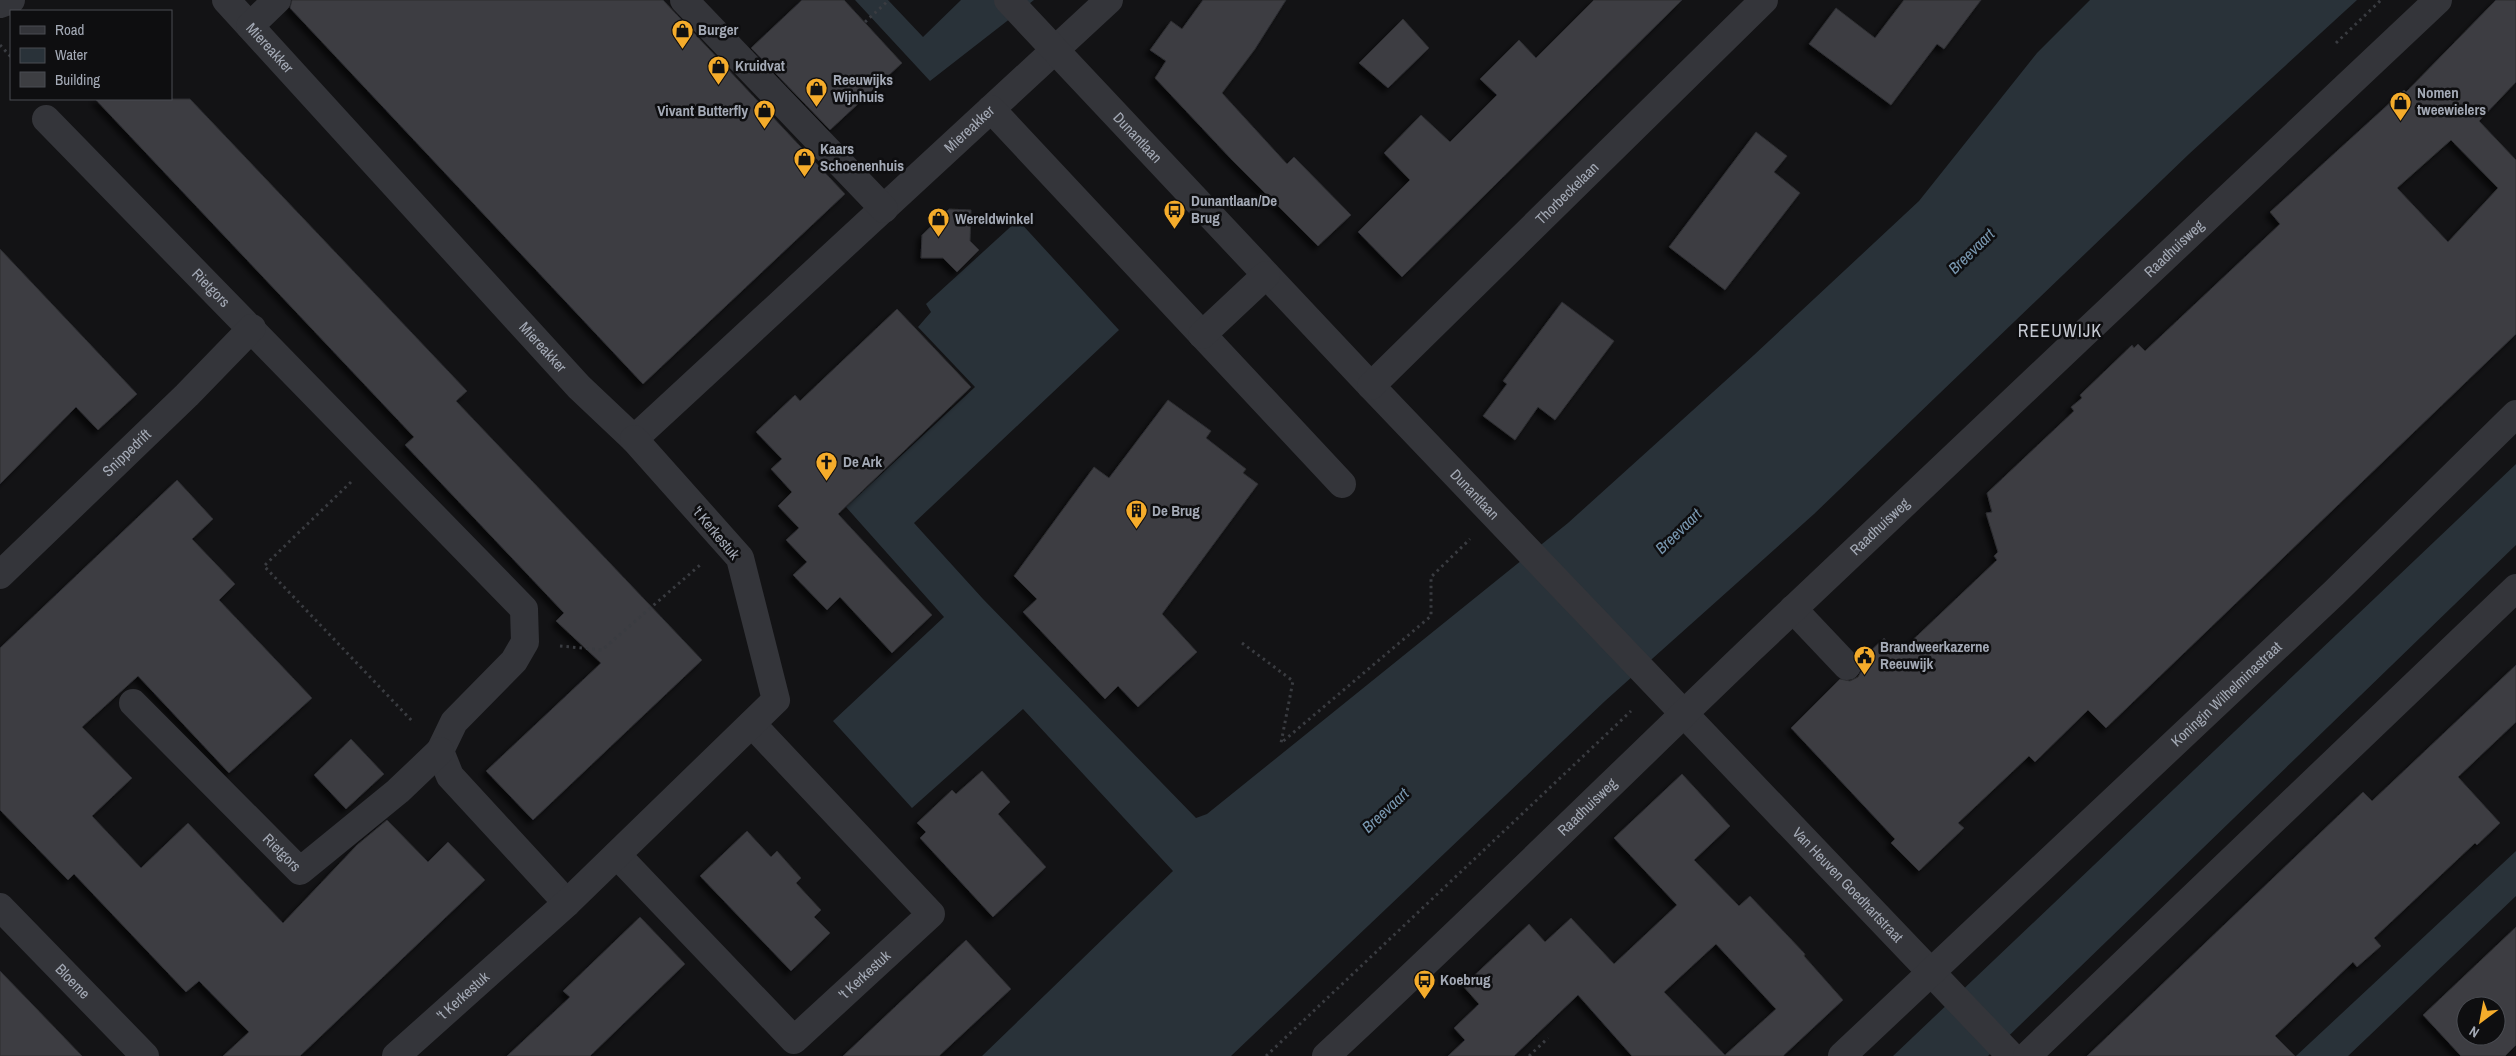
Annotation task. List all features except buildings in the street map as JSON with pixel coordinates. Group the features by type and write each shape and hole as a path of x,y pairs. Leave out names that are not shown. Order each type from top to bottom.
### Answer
{"street":[{"path":"0,4 11,0"},
{"name":"Miereakker","path":"226,0 579,387 634,439 1109,0"},
{"path":"250,26 277,0"},
{"path":"684,0 884,209"},
{"name":"Thorbeckelaan","path":"1371,386 1764,0"},
{"name":"Raadhuisweg","path":"1326,1056 1470,921 1793,609 2438,0"},
{"name":"Dunantlaan","path":"1016,9 1266,276 1684,713"},
{"path":"991,109 1342,484"},
{"name":"Rietgors","path":"46,119 252,328 524,609 525,642 514,662 454,722 440,751 398,791 300,871 132,703"},
{"path":"1202,335 1266,276"},
{"name":"Snippedrift","path":"0,575 187,395 252,328"},
{"name":"Koningin Wilhelminastraat","path":"1842,1056 1939,979 2516,414"},
{"name":"'t Kerkestuk","path":"396,1056 567,903 776,700 740,558 634,439"},
{"path":"2014,1053 2516,588"},
{"path":"1793,609 1847,666"},
{"name":"Van Heuven Goedhartstraat","path":"1684,713 1939,979 2014,1053"},
{"name":"'t Kerkestuk","path":"618,855 794,1040 931,914 752,724"},
{"path":"440,751 450,776 567,903"},
{"name":"Bloeme","path":"0,907 145,1056"}],"path":[{"path":"865,22 889,0"},
{"path":"0,45 10,56"},
{"path":"377,457 264,566 440,751"},
{"path":"1242,643 1293,681 1281,743 1431,616 1431,577 1494,515"},
{"path":"525,642 602,650 727,542"},
{"path":"1530,1056 1548,1038"}],"water":[{"path":"855,0 888,0 923,37 961,0 1034,0 930,81"},
{"name":"Breevaart","path":"2090,0 2357,0 2189,154 1814,514 1605,701 1231,1056 982,1056 1173,871 1023,709 912,808 833,721 944,617 846,507 975,387 918,327 931,312 926,304 1018,220 1119,330 914,523 983,599 1196,818 1207,814 1568,523 1754,355 1919,201 2037,53"},
{"path":"2516,464 2516,545 1988,1056 1893,1056"},
{"path":"2516,851 2516,896 2348,1056 2296,1056"}],"place":[{"name":"Burger","path":"682,49"},
{"name":"Kruidvat","path":"719,85"},
{"name":"Reeuwijks Wijnhuis","path":"817,108"},
{"name":"Nomen tweewielers","path":"2401,121"},
{"name":"Vivant Butterfly","path":"764,130"},
{"name":"Kaars Schoenenhuis","path":"804,177"},
{"name":"Dunantlaan/De Brug","path":"1175,229"},
{"name":"Wereldwinkel","path":"939,238"},
{"name":"De Ark","path":"827,481"},
{"name":"De Brug","path":"1136,530"},
{"name":"Brandweerkazerne Reeuwijk","path":"1864,675"},
{"name":"Koebrug","path":"1424,999"}],"district":[{"name":"REEUWIJK","path":"2060,331"}]}
